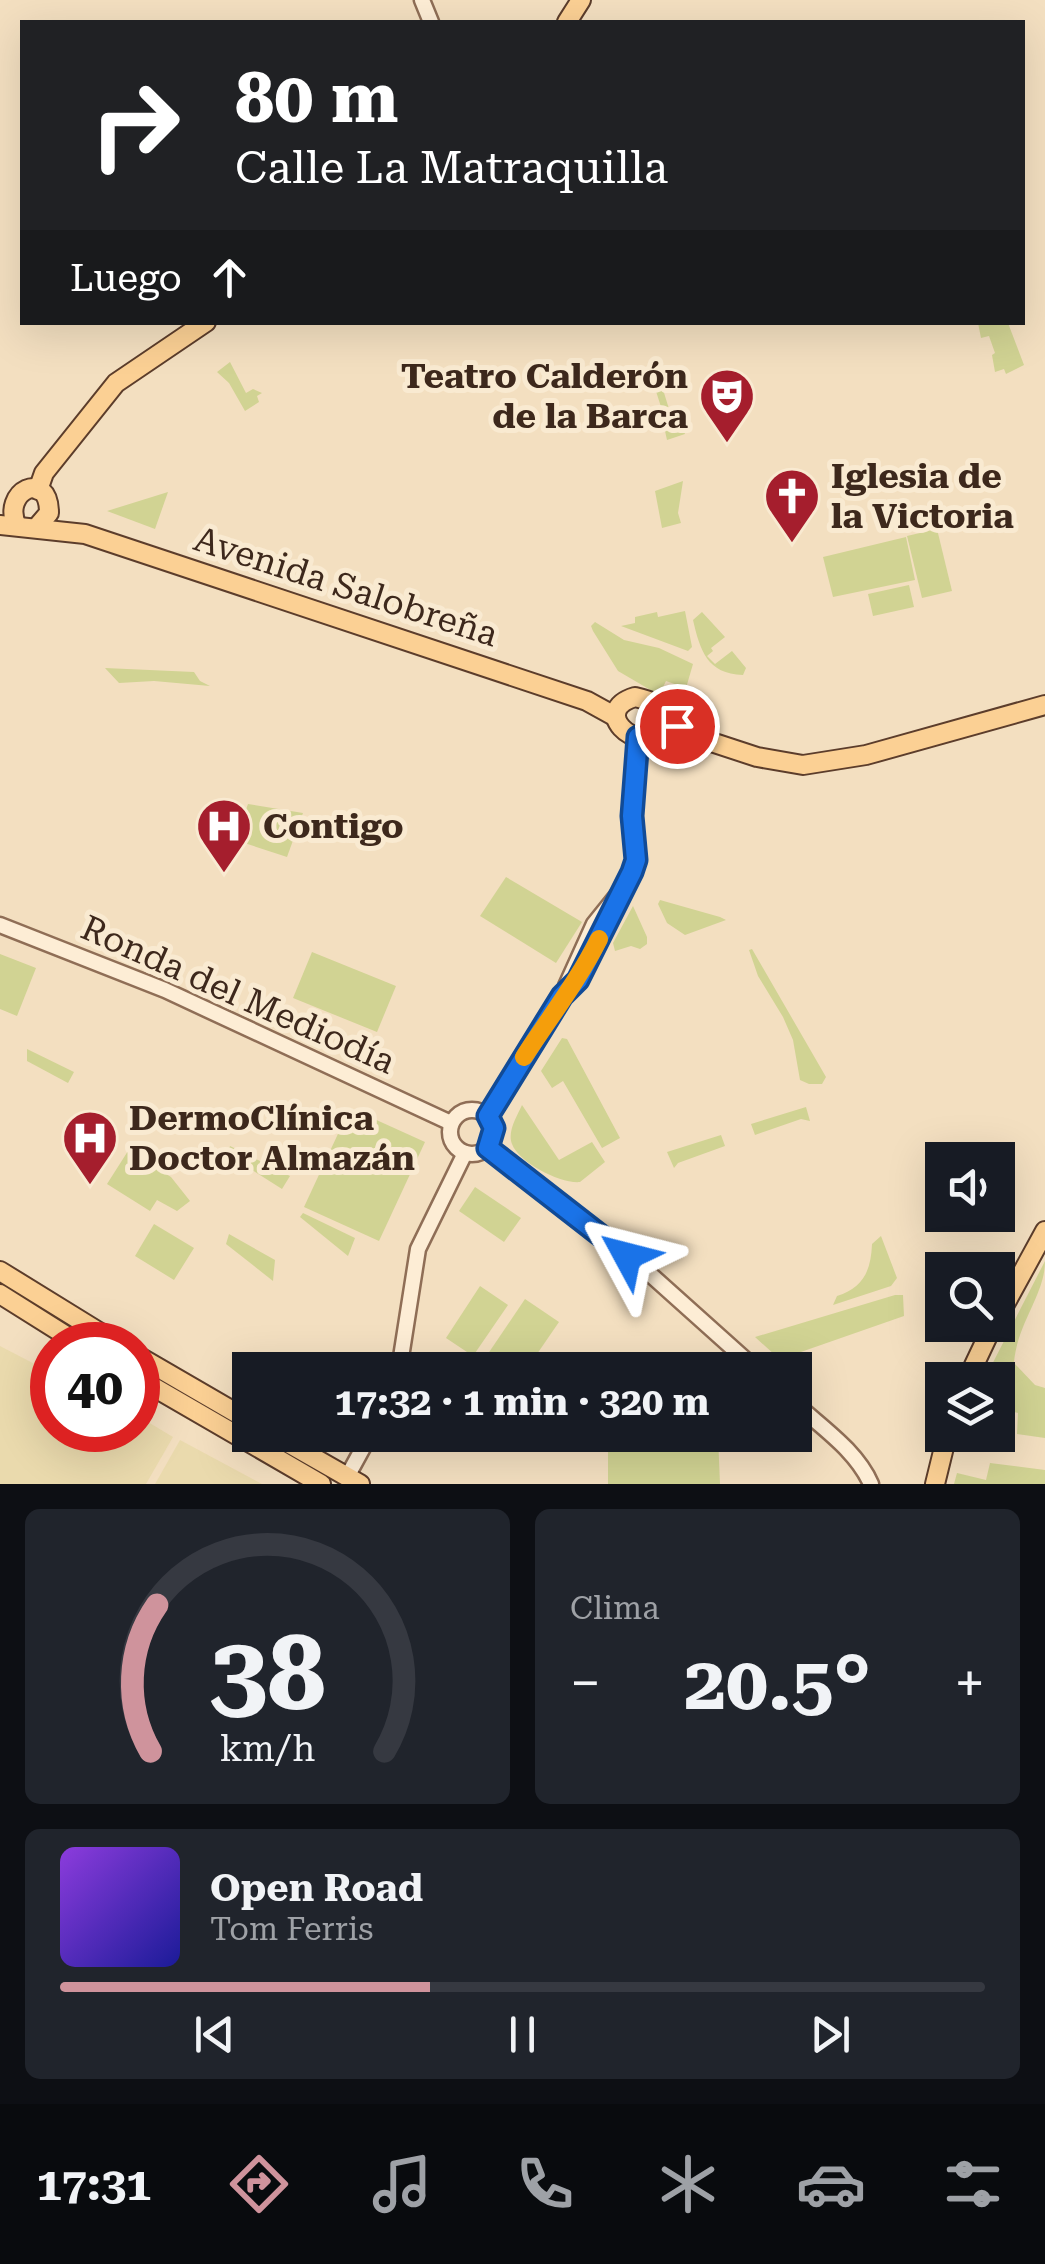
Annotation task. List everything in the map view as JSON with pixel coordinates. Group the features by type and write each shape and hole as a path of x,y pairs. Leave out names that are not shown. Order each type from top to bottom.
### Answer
{"main road":[{"path":"38,490 44,472 116,383 202,325"},
{"path":"18,490 38,490 49,507 46,519 37,527 8,526 4,505 18,490"},
{"name":"Avenida Salobreña","path":"49,507 84,534"},
{"name":"Avenida Salobreña","path":"37,527 84,534 620,709"},
{"path":"635,697 654,702 664,708 668,727 649,740 628,734 620,709 635,697"},
{"path":"668,727 780,763 830,763 1045,705"},
{"path":"1015,1286 1045,1230"},
{"path":"0,1272 82,1322"},
{"path":"0,1294 45,1322"},
{"path":"160,1369 232,1411"},
{"path":"160,1391 321,1484"},
{"path":"304,1452 353,1480"},
{"path":"935,1484 942,1452"}],"street":[{"path":"488,1116 562,996 594,924 632,872 636,860 632,816 638,737"},
{"name":"Ronda del Mediodía","path":"0,925 165,990 452,1123"},
{"path":"468,1110 488,1116 494,1128 488,1148 477,1154 465,1153 453,1144 452,1123 468,1110"},
{"path":"488,1148 651,1275 738,1352"},
{"path":"402,1352 418,1248 465,1153"},
{"path":"812,1418 848,1451 865,1470 871,1484"},
{"path":"353,1480 364,1452"}],"shaded area":[{"path":"0,1346 30,1362 30,1452 160,1452 160,1429 173,1437 146,1484 0,1484"},
{"path":"180,1440 262,1484 155,1484"}],"green space":[{"path":"978,325 1009,325 1024,365 1006,374 1004,369 995,372 995,353 989,336 981,338"},
{"path":"230,362 246,393 253,389 262,393 257,396 259,402 245,411 229,383 217,372"},
{"path":"661,383 669,409 675,407 685,434 667,440 665,431 673,428 671,418 655,422 652,413 662,410 654,385"},
{"path":"683,481 678,513 681,523 662,528 655,491"},
{"path":"168,492 155,529 107,511"},
{"path":"937,529 952,591 922,598 907,536"},
{"path":"906,537 915,580 833,597 823,557"},
{"path":"909,585 914,607 873,616 868,594"},
{"path":"685,611 692,647 688,651 621,626 635,623 635,617"},
{"path":"702,612 725,637 707,656 715,664 732,651 746,668 743,675 721,670 707,658 693,620"},
{"path":"595,622 624,640 659,648 693,664 686,688 666,681 659,695 618,671 593,631 591,626"},
{"path":"105,668 194,672 210,686 154,681 119,683"},
{"path":"248,804 303,813 287,857 235,840"},
{"path":"506,877 582,922 556,963 480,916"},
{"path":"660,900 726,920 685,935 667,923 658,904"},
{"path":"633,906 647,944 640,949 631,946 615,951 613,943"},
{"path":"752,949 826,1077 822,1084 800,1080 793,1040 758,976 749,950"},
{"path":"312,952 396,986 377,1032 293,998"},
{"path":"0,954 36,968 17,1016 0,1009"},
{"path":"562,1038 567,1039 620,1138 602,1148 563,1081 552,1088 541,1071"},
{"path":"27,1049 74,1072 68,1083 27,1061"},
{"path":"522,1105 559,1160 592,1142 605,1162 580,1182 562,1180 532,1165 516,1151 511,1139"},
{"path":"806,1107 810,1121 801,1119 755,1135 751,1124"},
{"path":"350,1108 425,1142 379,1241 304,1207"},
{"path":"721,1135 725,1146 678,1163 674,1168 667,1152"},
{"path":"230,1146 290,1176 282,1189 227,1154"},
{"path":"128,1151 171,1177 190,1201 177,1211 157,1200 150,1211 107,1184"},
{"path":"475,1187 521,1218 504,1242 459,1211"},
{"path":"303,1213 355,1238 348,1256 300,1217"},
{"path":"154,1224 194,1248 174,1280 135,1256"},
{"path":"229,1234 275,1260 273,1281 226,1244"},
{"path":"881,1236 897,1278 891,1286 833,1305 837,1296 864,1277 872,1244"},
{"path":"1045,1261 1041,1286 1020,1335 1014,1362 993,1362 1003,1342 1015,1342 1015,1320"},
{"path":"480,1286 508,1305 476,1352 467,1352 446,1338"},
{"path":"903,1295 904,1316 801,1352 772,1352 755,1337"},
{"path":"525,1299 559,1322 538,1352 489,1352"},
{"path":"1015,1364 1035,1385 1045,1388 1045,1438 1017,1434"},
{"path":"608,1452 719,1452 720,1484 608,1484"},
{"path":"990,1463 1045,1470 1045,1484 954,1484 957,1473 986,1480"}],"slow traffic":[{"path":"524,1057 562,996 578,980 599,939"}],"place":[{"name":"Teatro Calderón de la Barca","path":"727,445"},
{"name":"Iglesia de la Victoria","path":"792,545"},
{"name":"Contigo","path":"224,875"},
{"name":"DermoClínica Doctor Almazán","path":"90,1187"}],"route":[{"path":"627,1256 488,1148 494,1135 488,1116 562,996 578,980 632,872 636,860 632,816 638,737 649,740 665,732 690,736 677,726"}]}
